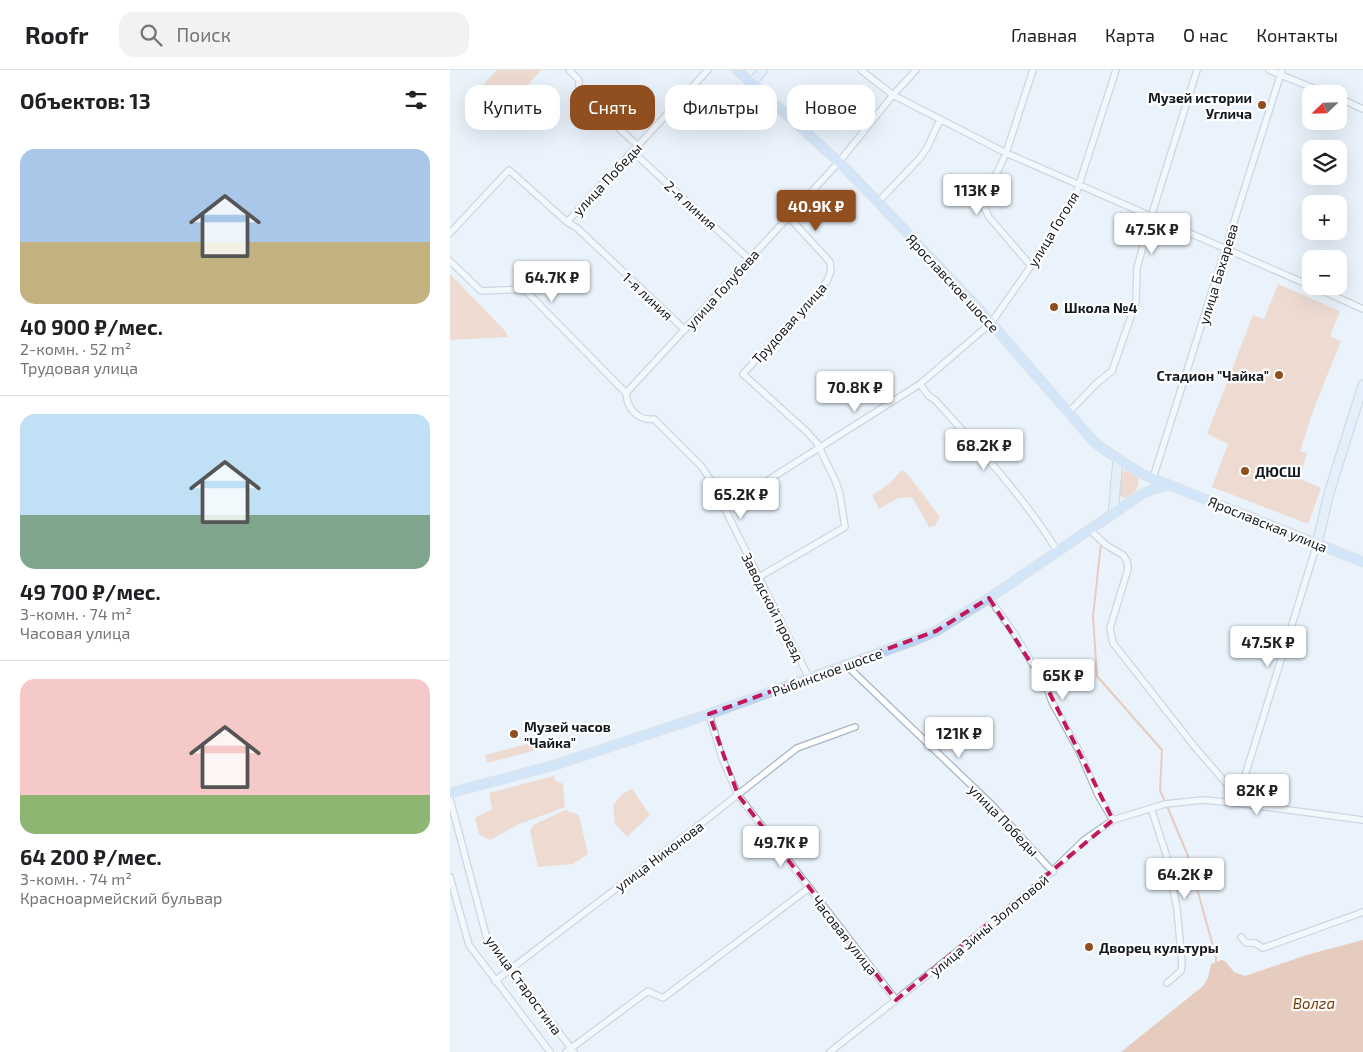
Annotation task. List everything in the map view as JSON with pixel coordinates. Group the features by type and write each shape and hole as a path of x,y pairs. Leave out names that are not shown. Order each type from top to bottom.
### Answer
{"main road":[{"name":"Ярославское шоссе","path":"737,70 839,162 878,202 991,323 1094,442 1134,470 1172,485"},
{"path":"752,83 763,70"},
{"path":"1317,544 1329,493 1363,385"},
{"path":"1113,514 1118,459"},
{"name":"Рыбинское шоссе","path":"450,793 555,765 710,714 915,640 936,630 989,598 1149,490 1172,485"},
{"name":"Ярославская улица","path":"1172,485 1363,562"}],"street":[{"path":"569,70 579,80 579,92 637,145"},
{"name":"улица Победы","path":"567,222 708,70"},
{"path":"861,70 893,95 1006,153 1302,282"},
{"name":"улица Голубева","path":"626,393 839,162 893,95 916,70"},
{"path":"1031,266 989,217 983,205 984,193 998,171 1006,153 1033,70"},
{"name":"улица Гоголя","path":"724,508 920,384 991,323 1031,266 1075,197 1116,70"},
{"path":"1068,413 1097,383 1112,371 1136,302 1138,268 1151,217 1197,70"},
{"path":"1269,70 1281,72 1309,85"},
{"name":"улица Бахарева","path":"1153,478 1281,72"},
{"path":"1348,102 1363,109"},
{"path":"878,202 920,158 940,120"},
{"name":"2-я линия","path":"632,151 749,259"},
{"name":"1-я линия","path":"450,233 510,170 567,222 577,228 685,330"},
{"name":"Трудовая улица","path":"759,577 845,527 840,494 820,448 806,431 743,374 814,297 827,281 831,271 830,262 788,216"},
{"name":"Заводской проезд","path":"450,261 481,291 524,289 626,393 628,405 636,414 644,419 654,419 701,466 710,479 810,678"},
{"path":"1332,295 1363,309"},
{"path":"920,384 982,453 1035,517 1058,552"},
{"path":"1090,530 1106,545 1123,555 1127,561 1128,569 1110,628 1113,643 1237,800"},
{"path":"1237,800 1317,544"},
{"path":"989,598 1014,634 1047,688 1052,702 1079,751 1098,794 1113,820"},
{"name":"улица Победы","path":"846,665 992,805 1053,872"},
{"name":"Часовая улица","path":"710,714 722,758 738,795 896,1000"},
{"name":"улица Никонова","path":"495,981 797,748 855,728"},
{"name":"улица Старостина","path":"450,799 486,934 570,1051"},
{"name":"улица Зины Золотовой","path":"830,1052 1007,912 1053,872 1084,840 1113,820 1165,804 1189,801 1237,800 1363,820"},
{"path":"1151,808 1166,854 1177,909 1182,962 1181,971 1167,982"},
{"name":"улица Старостина","path":"450,876 469,945 550,1052"},
{"path":"570,1051 648,992 662,998 810,888"},
{"path":"1241,937 1246,943 1255,943 1263,948 1363,912"}],"highlighted area":[{"path":"989,598 1047,688 1113,820 896,1000 738,795 709,714 936,631"}],"shaded area":[{"path":"497,70 541,70 528,85 483,85"},
{"path":"450,274 506,332 508,337 450,340"},
{"name":"Стадион \"Чайка\"","path":"1278,284 1340,311 1330,336 1341,341 1314,408 1300,451 1307,453 1299,478 1321,488 1308,524 1212,487 1228,444 1207,434 1253,315 1264,319"},
{"path":"902,470 910,477 940,517 935,526 929,527 912,497 898,498 879,509 872,495 888,485"},
{"path":"1121,472 1130,472 1138,478 1138,485 1135,491 1124,498 1119,495"},
{"path":"542,740 544,748 487,763 485,755"},
{"path":"554,776 556,781 563,784 565,807 517,825 490,840 479,834 475,818 492,809 489,793"},
{"path":"632,789 650,815 627,837 615,824 613,805 623,793"},
{"path":"565,810 579,815 588,854 573,864 538,867 530,831 533,825"}],"water":[{"name":"Волга","path":"1363,940 1363,1052 1121,1052 1203,986 1208,978 1211,964 1222,960 1225,961 1234,972 1245,976 1310,954"}],"waterway":[{"path":"1101,543 1093,617 1097,676 1162,750 1160,790 1165,802"},
{"path":"1167,806 1188,856 1216,957 1216,963"}],"place":[{"name":"Музей истории Углича","path":"1262,105"},
{"name":"Школа №4","path":"1054,307"},
{"name":"Стадион \"Чайка\"","path":"1279,375"},
{"name":"ДЮСШ","path":"1245,471"},
{"name":"Музей часов \"Чайка\"","path":"514,734"},
{"name":"Дворец культуры","path":"1089,947"}]}
